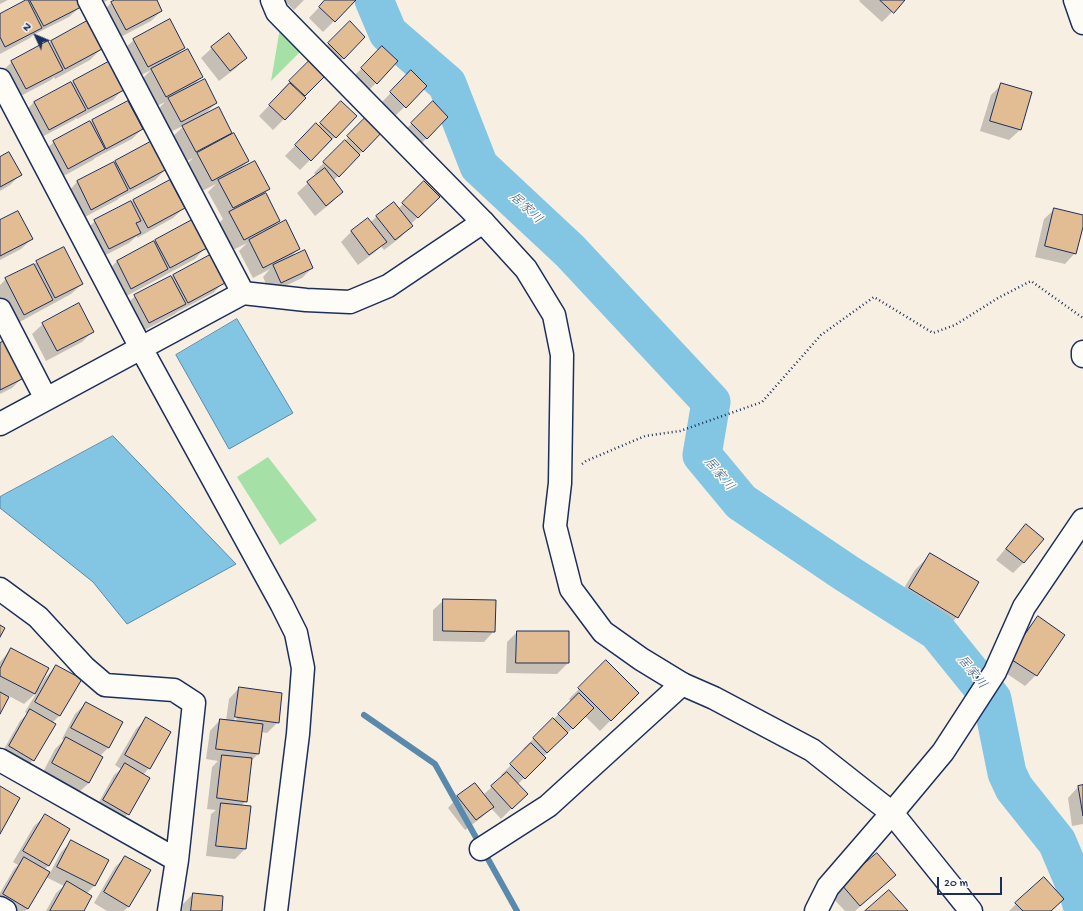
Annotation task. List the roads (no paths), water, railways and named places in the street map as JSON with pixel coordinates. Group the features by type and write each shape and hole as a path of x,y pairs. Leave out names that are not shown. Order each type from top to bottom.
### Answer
{"street":[{"path":"89,0 243,293"},
{"path":"272,0 277,12 483,222 526,269 554,315 562,355 560,483 555,526 571,589 603,632 641,659 682,684 714,698 812,750 892,813 971,911"},
{"path":"1075,0 1083,23"},
{"path":"0,80 142,348 296,633 304,668 298,734 276,911"},
{"path":"0,424 243,293 306,300 350,302 388,286 483,222"},
{"path":"0,310 46,399"},
{"path":"816,911 828,887 943,752 995,672 1024,607 1083,520"},
{"path":"0,589 38,617 84,667 105,685 174,690 194,704 177,860 169,911"},
{"path":"481,849 548,806 682,684"},
{"path":"0,760 177,860"},
{"path":"0,908 5,911"}],"water":[{"path":"237,319 293,413 229,449 176,355"},
{"path":"113,436 236,564 127,624 93,582 0,508 0,497"}],"waterway":[{"name":"居家川","path":"374,0 388,33 447,84 479,166 570,251 711,402 702,455 741,502 846,573 937,631 992,699 1007,773 1014,788 1057,842 1079,894 1083,908"},
{"path":"364,715 435,764 517,911"}]}
